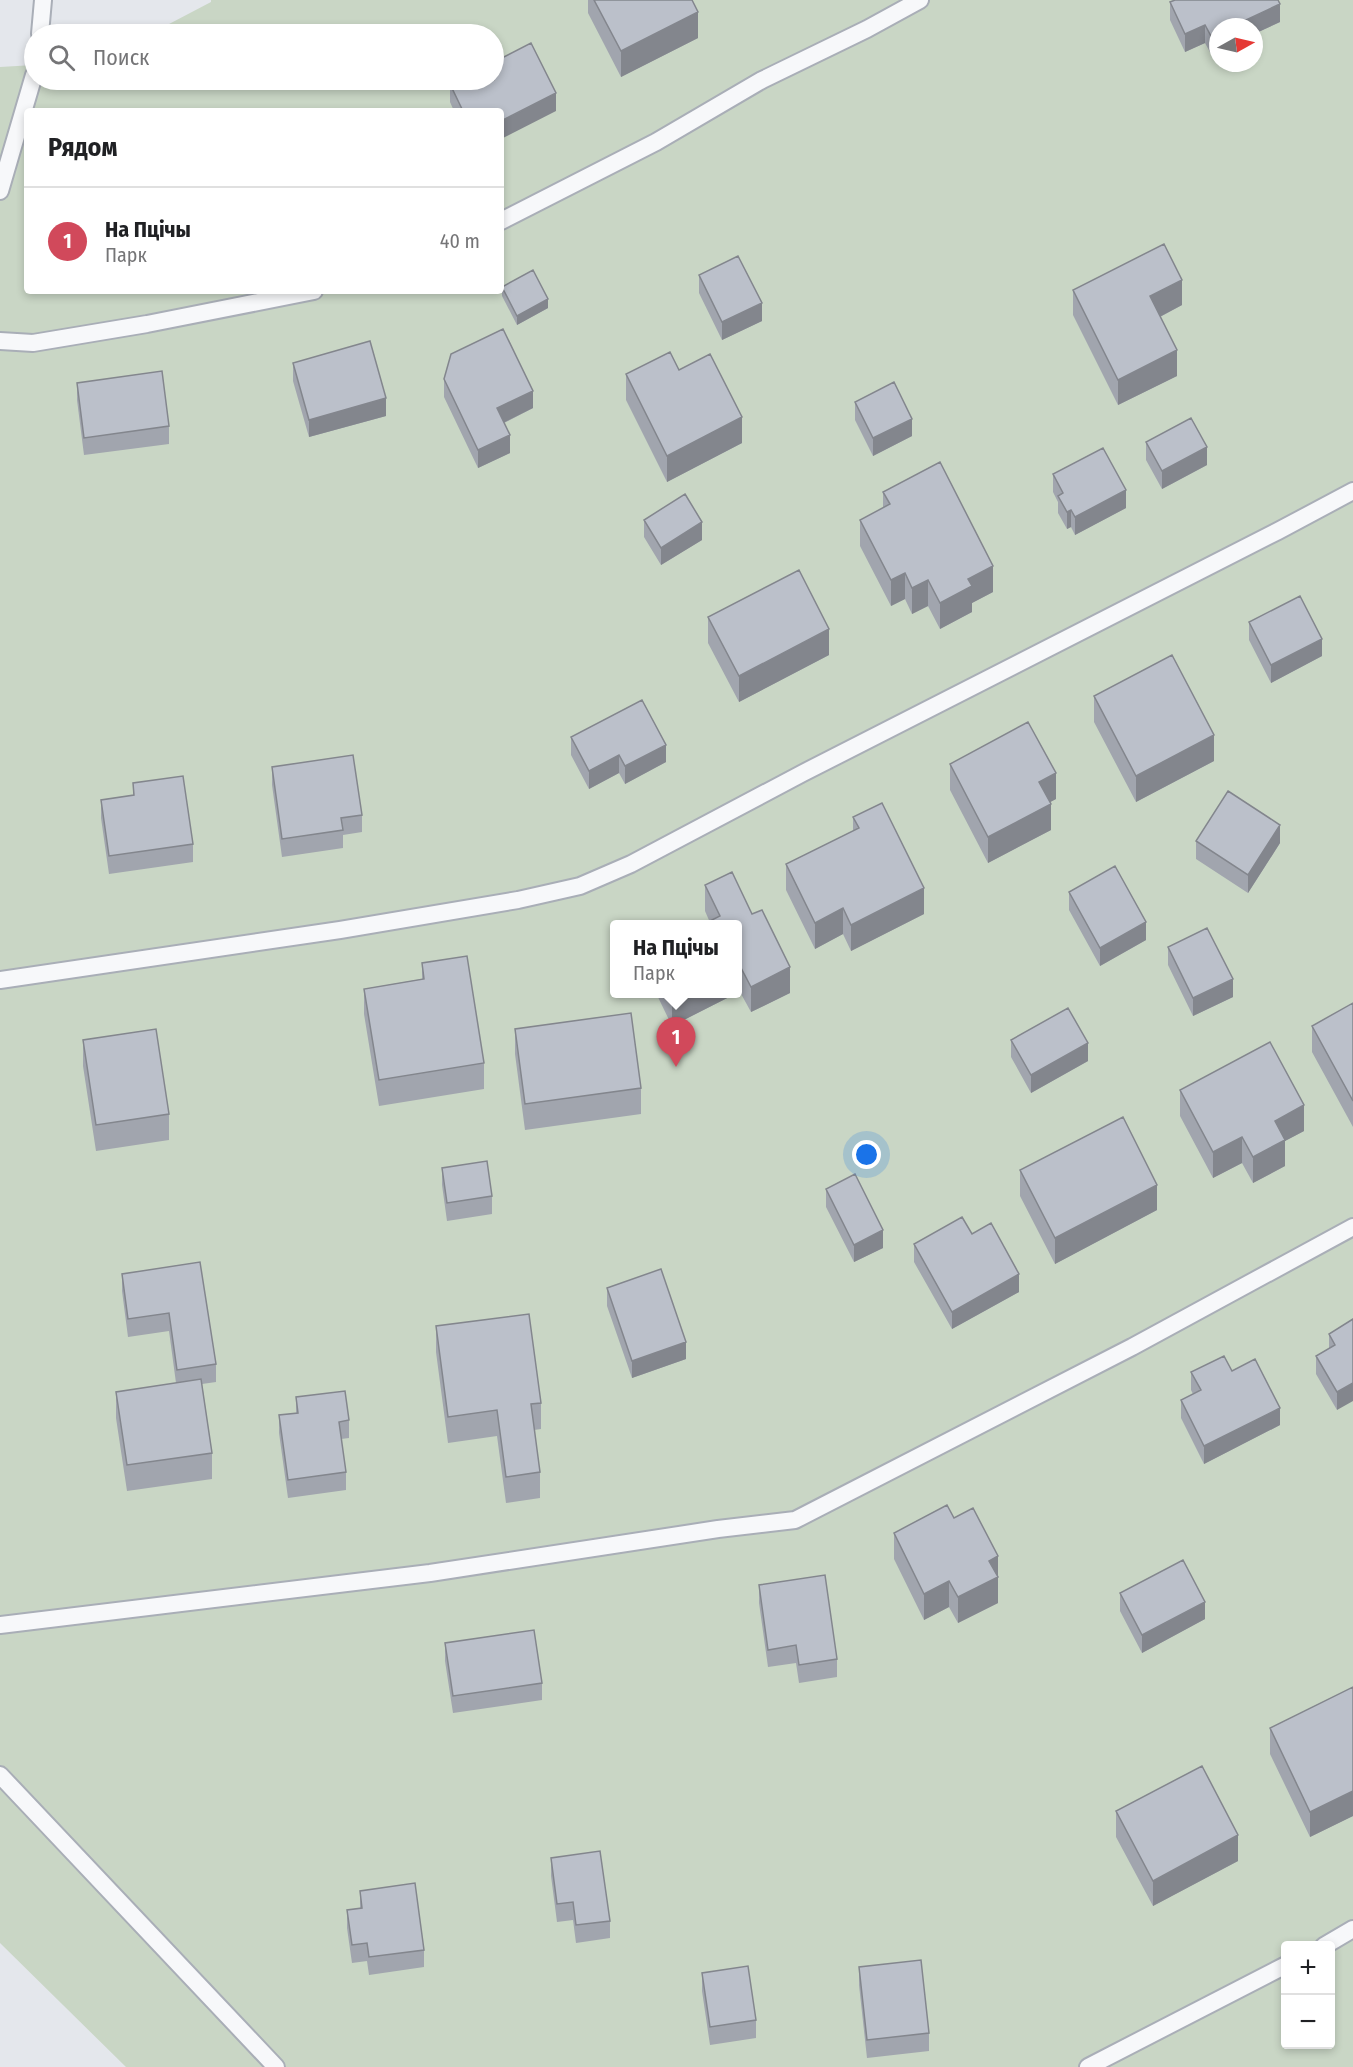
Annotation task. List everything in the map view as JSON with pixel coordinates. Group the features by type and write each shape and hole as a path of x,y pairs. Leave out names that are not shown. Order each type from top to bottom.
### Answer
{"lane":[{"path":"41,24 43,0"},
{"path":"504,219 656,142 762,80 867,29 920,0"},
{"path":"24,108 30,90"},
{"path":"0,191 24,109"},
{"path":"0,340 33,343 147,324 299,294"},
{"path":"0,980 340,930 518,900 580,886 631,864 803,773 1353,491"},
{"path":"0,1625 430,1573 718,1529 795,1520 1132,1347 1353,1227"},
{"path":"0,1775 276,2067"},
{"path":"1333,1941 1353,1929"},
{"path":"1088,2067 1281,1968"}],"green space":[{"path":"211,0 1353,0 1353,2067 126,2067 0,1943 0,67 24,66 24,90 504,90 504,24 169,24"}],"building":[{"path":"594,0 692,0 698,12 621,51"},
{"path":"1175,0 1278,0 1280,4 1250,18 1209,18 1209,32 1205,25 1185,34 1170,2"},
{"path":"531,43 556,93 504,119 504,108 462,108 453,90 504,90 504,57"},
{"path":"1164,244 1182,280 1150,296 1177,350 1118,380 1073,290"},
{"path":"738,256 762,303 722,322 699,275"},
{"path":"533,270 548,299 517,316 504,291 504,286"},
{"path":"503,329 533,391 497,408 510,435 478,450 444,379 451,354"},
{"path":"370,341 386,398 309,420 293,363"},
{"path":"670,352 679,370 710,354 742,417 667,456 626,374"},
{"path":"162,371 169,426 84,438 77,383"},
{"path":"894,382 912,419 873,438 855,402"},
{"path":"1191,418 1207,447 1162,471 1146,442"},
{"path":"1103,448 1126,490 1075,517 1071,510 1067,512 1058,496 1063,493 1053,474"},
{"path":"940,462 993,566 968,579 972,586 940,603 928,580 912,588 905,573 891,580 860,520 890,504 883,492"},
{"path":"685,494 702,522 661,548 644,520"},
{"path":"799,570 829,629 739,676 708,617"},
{"path":"1300,596 1322,639 1271,665 1249,622"},
{"path":"1172,655 1214,735 1136,776 1094,696"},
{"path":"642,700 666,745 625,766 619,755 589,771 571,737"},
{"path":"1028,722 1056,773 1039,782 1051,804 988,837 950,764"},
{"path":"353,755 362,815 341,818 343,830 282,839 272,767"},
{"path":"183,776 193,844 109,856 101,800 134,795 133,783"},
{"path":"1228,791 1280,825 1248,875 1196,841"},
{"path":"882,803 924,888 851,925 843,908 815,923 786,864 859,828 853,817"},
{"path":"1115,866 1146,922 1100,948 1069,892"},
{"path":"732,872 752,914 762,910 790,967 751,987 742,970 742,920 712,920 720,916 705,885"},
{"path":"1207,928 1233,979 1193,998 1168,947"},
{"path":"467,956 484,1063 379,1080 364,989 424,979 422,963"},
{"path":"1353,1003 1353,1101 1312,1026"},
{"path":"1068,1008 1088,1043 1031,1075 1011,1040"},
{"path":"631,1013 641,1088 525,1104 515,1029"},
{"path":"156,1029 169,1114 96,1125 83,1040"},
{"path":"1270,1042 1304,1105 1275,1121 1285,1140 1253,1157 1242,1137 1213,1152 1180,1090"},
{"path":"1123,1117 1157,1185 1055,1238 1020,1170"},
{"path":"487,1161 492,1196 447,1203 442,1168"},
{"path":"855,1174 883,1230 854,1245 826,1189"},
{"path":"962,1217 972,1234 991,1223 1019,1274 952,1312 914,1244"},
{"path":"200,1262 216,1364 177,1370 169,1313 128,1319 122,1274"},
{"path":"661,1269 686,1342 632,1361 607,1288"},
{"path":"529,1314 541,1403 531,1404 540,1472 506,1477 497,1410 448,1417 436,1326"},
{"path":"1353,1319 1353,1383 1337,1392 1316,1356 1335,1345 1329,1334"},
{"path":"1224,1356 1232,1371 1255,1359 1280,1408 1204,1446 1181,1400 1201,1390 1191,1372"},
{"path":"201,1379 212,1453 127,1465 116,1392"},
{"path":"345,1391 349,1420 339,1422 346,1472 288,1480 279,1415 298,1413 296,1397"},
{"path":"947,1505 954,1518 973,1508 998,1556 989,1561 998,1577 958,1597 949,1581 924,1594 894,1533"},
{"path":"1183,1560 1205,1602 1142,1635 1120,1593"},
{"path":"825,1575 837,1659 799,1665 796,1645 768,1650 759,1585"},
{"path":"534,1630 542,1683 453,1696 445,1643"},
{"path":"1353,1687 1353,1791 1310,1812 1270,1728"},
{"path":"1202,1766 1238,1835 1153,1881 1116,1811"},
{"path":"600,1851 610,1921 576,1925 573,1902 557,1904 551,1858"},
{"path":"415,1883 424,1950 369,1957 367,1943 352,1945 347,1910 362,1908 360,1891"},
{"path":"921,1960 929,2033 867,2040 859,1967"},
{"path":"748,1966 756,2020 710,2027 702,1973"}],"place":[{"name":"На Пцічы","path":"676,1067"}]}
